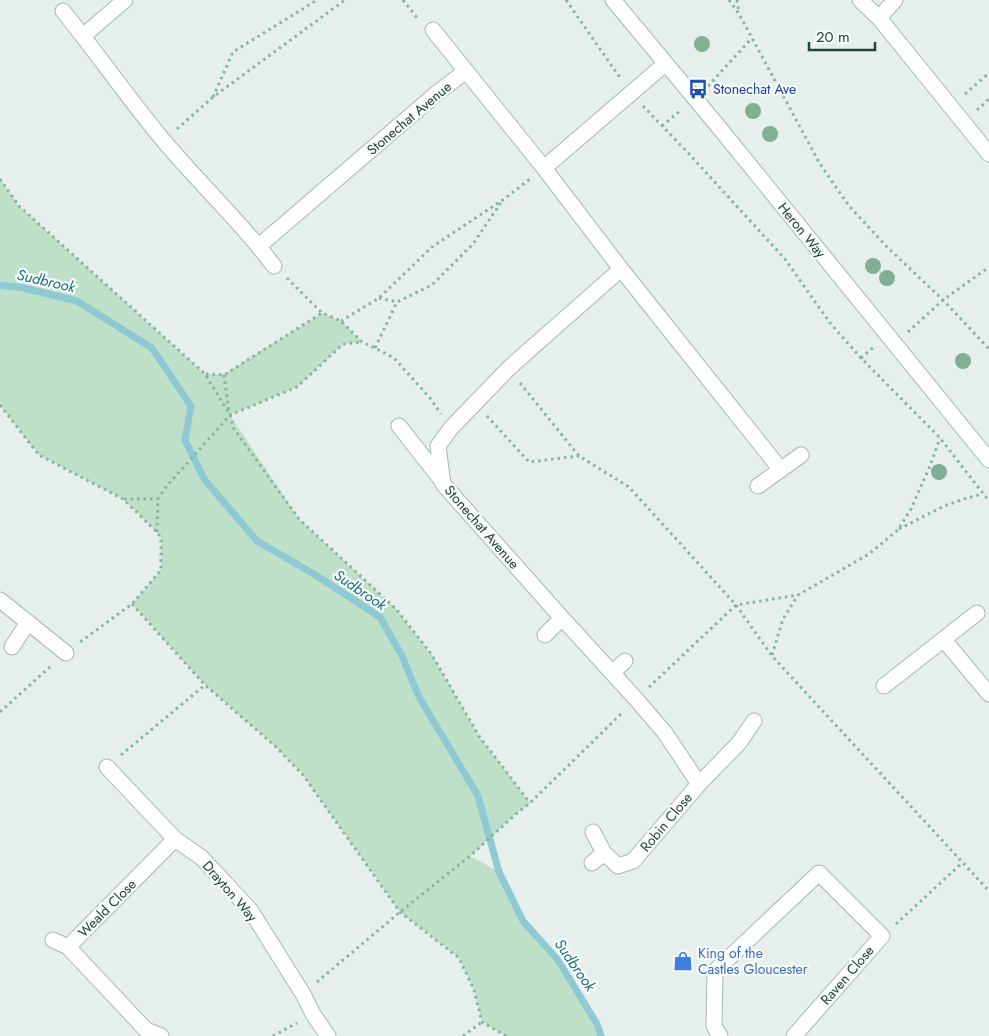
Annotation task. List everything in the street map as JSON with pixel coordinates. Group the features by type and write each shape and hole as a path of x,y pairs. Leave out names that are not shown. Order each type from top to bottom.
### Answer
{"street":[{"path":"83,36 125,0"},
{"name":"Heron Way","path":"614,0 665,64 718,125 989,460"},
{"path":"860,0 879,18 989,154"},
{"path":"879,18 895,0"},
{"path":"63,12 164,141 259,246 274,266"},
{"path":"433,30 781,470"},
{"path":"544,168 665,64"},
{"name":"Stonechat Avenue","path":"259,246 437,93 466,71"},
{"name":"Stonechat Avenue","path":"621,269 509,368 451,428 438,446 443,484 636,699"},
{"path":"399,426 443,484"},
{"path":"758,486 801,455"},
{"path":"0,600 66,653"},
{"path":"884,686 977,613"},
{"path":"545,635 562,618"},
{"path":"12,647 28,622"},
{"path":"944,640 989,694"},
{"path":"612,673 625,661"},
{"name":"Robin Close","path":"636,699 665,733 698,784"},
{"name":"Robin Close","path":"604,853 618,866 632,861 698,784 739,743 754,721"},
{"path":"732,728 739,743"},
{"name":"Drayton Way","path":"107,767 175,839 202,858 251,911 304,994 312,1014 328,1036"},
{"path":"592,863 604,853 593,832"},
{"name":"Weald Close","path":"161,1036 146,1030 68,947 175,839"},
{"name":"Raven Close","path":"720,1036 714,1026 715,970 819,873 882,936 794,1036"},
{"path":"53,940 68,947"}],"path":[{"path":"213,98 233,52 317,0"},
{"path":"164,141 213,98 346,0"},
{"path":"404,0 424,27 433,30"},
{"path":"566,0 631,93 785,259 830,323 861,358 940,438 989,502"},
{"path":"728,0 739,14 820,164 849,206 888,248 989,348"},
{"path":"737,0 739,14"},
{"path":"951,106 989,73"},
{"path":"342,321 379,298 432,247 504,199 544,168"},
{"path":"0,180 19,206 205,374 230,415"},
{"path":"375,348 397,302 432,284 473,244 504,199"},
{"path":"274,266 322,313 342,321 362,342 394,358 430,398 451,428"},
{"path":"894,344 942,300 989,267"},
{"path":"379,298 397,302"},
{"path":"205,374 224,374 322,313"},
{"path":"157,532 158,499 166,487 230,415 297,387 343,344 362,342"},
{"path":"509,368 579,456 629,487 736,605 772,656 989,891"},
{"path":"224,374 230,415 234,428 299,518 396,609 432,655 479,736 530,803 470,856 400,912 304,994"},
{"path":"475,402 529,462 579,456"},
{"path":"0,405 40,455 123,499 161,538 161,570 132,604 66,653 0,712"},
{"path":"898,530 911,509 940,438"},
{"path":"736,605 798,595 869,554 898,530 944,506 983,494"},
{"path":"123,499 158,499"},
{"path":"772,656 783,618 798,595"},
{"path":"132,604 205,685 274,746 303,775 400,912 459,958 474,990 482,1022 506,1036"},
{"path":"107,767 205,685"},
{"path":"882,936 962,863"},
{"path":"273,1036 312,1014"},
{"path":"463,1036 482,1022"}],"green space":[{"path":"0,179 19,206 205,374 224,374 322,313 341,321 362,342 343,344 297,387 230,415 299,519 396,609 432,655 479,736 530,803 470,856 499,872 523,921 558,960 597,1024 601,1036 506,1036 482,1022 474,990 459,958 400,912 303,775 275,746 205,685 132,604 161,570 161,538 123,499 39,455 0,405"}],"waterway":[{"name":"Sudbrook","path":"0,285 24,288 77,301 152,348 191,406 185,440 204,479 257,541 314,574 380,617 402,656 419,697 478,796 499,872 523,921 558,960 597,1024 601,1036"}],"place":[{"name":"Stonechat Ave","path":"698,89"},
{"name":"King of the Castles Gloucester","path":"683,961"}]}
